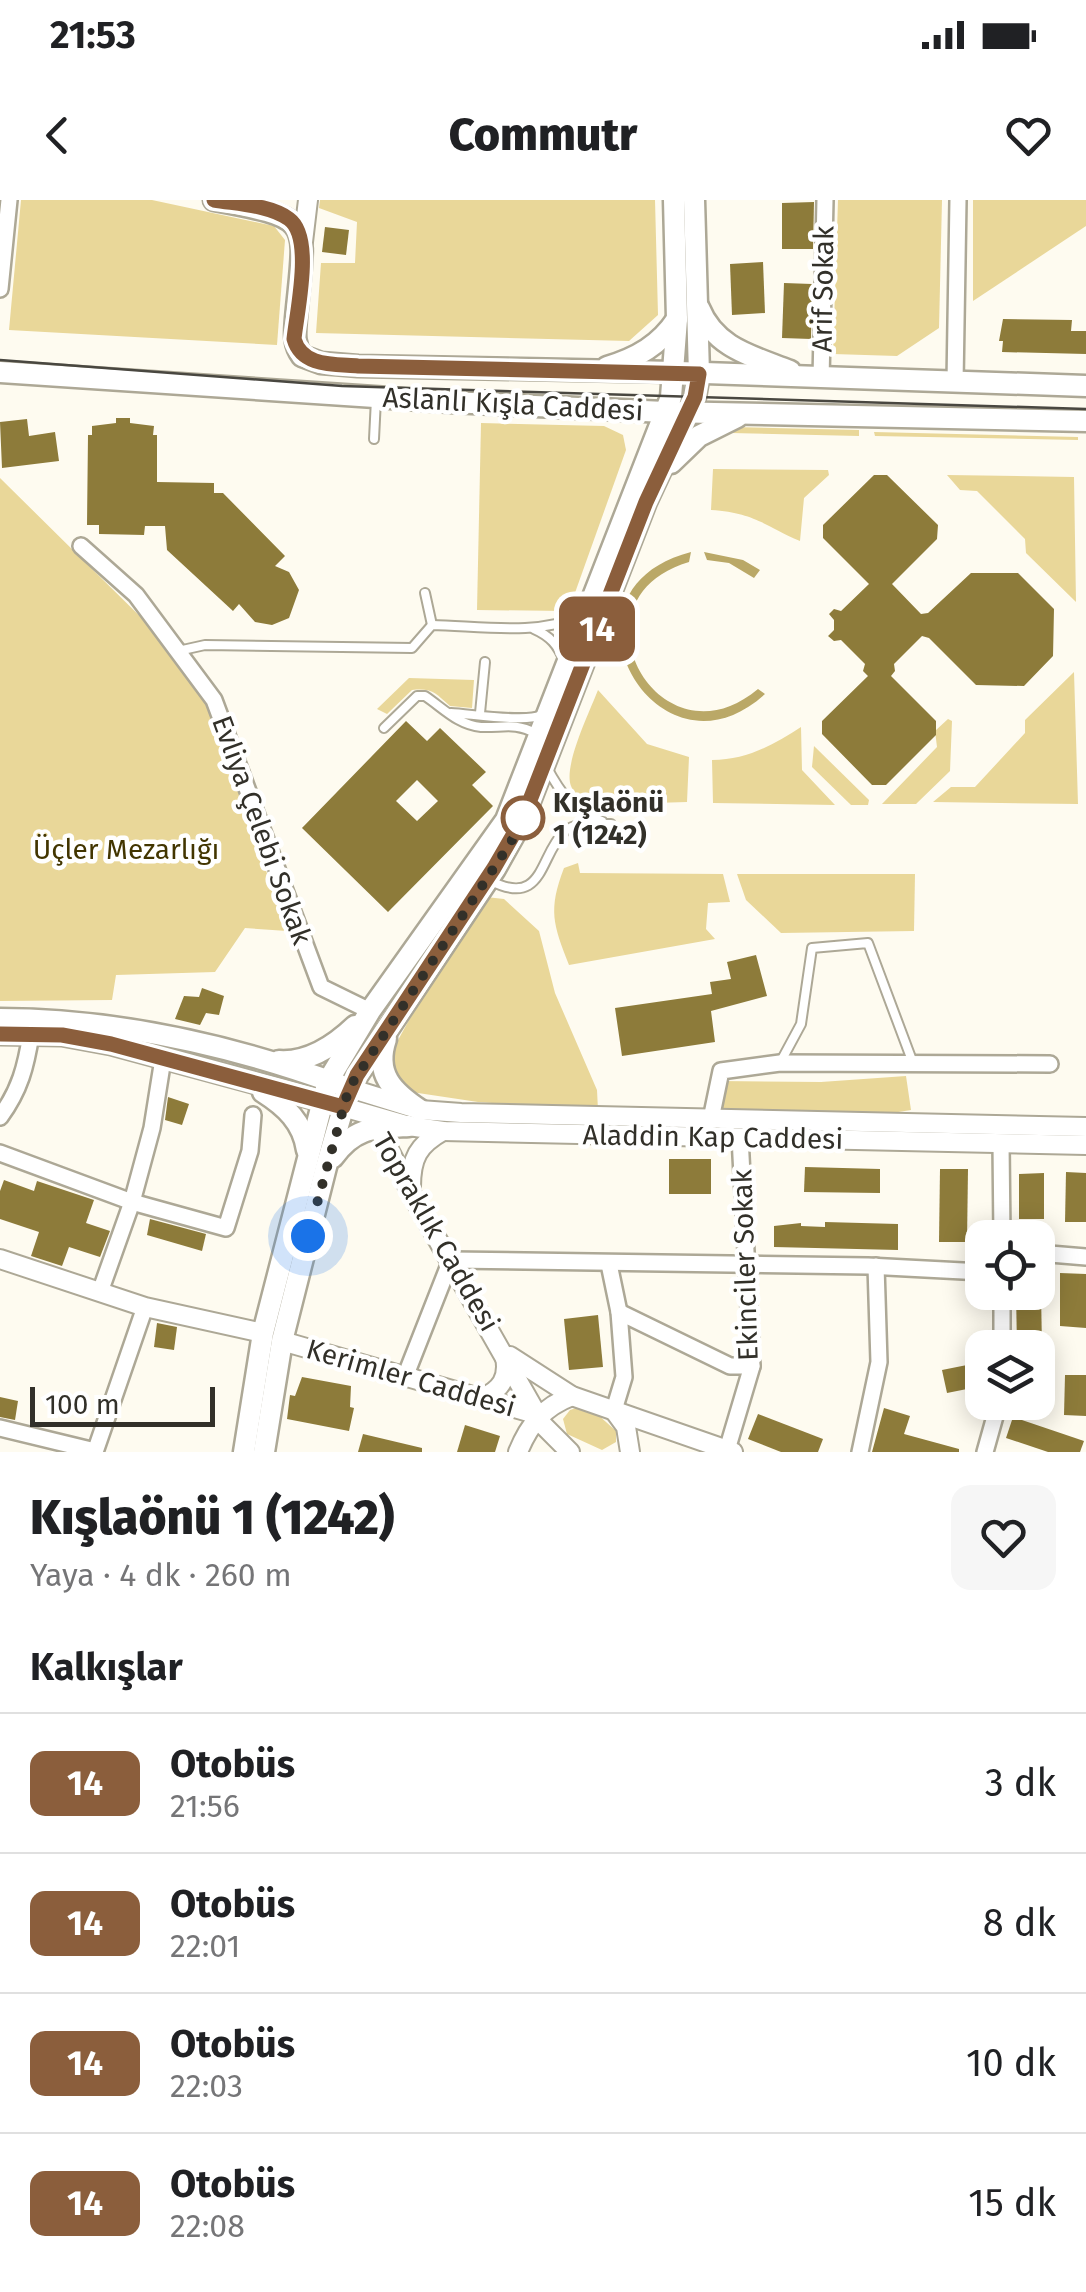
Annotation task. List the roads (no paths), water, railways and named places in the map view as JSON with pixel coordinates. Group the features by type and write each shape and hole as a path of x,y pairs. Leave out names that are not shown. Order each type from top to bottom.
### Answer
{"main road":[{"path":"214,200 268,210 288,218 304,242"},
{"path":"268,210 289,200"},
{"path":"244,1452 316,1164 325,1090 370,1011 506,820 640,470 666,412 675,372 678,318 674,200"},
{"path":"316,1164 346,1098 393,1018 488,879 523,818 646,502 695,397 699,374 694,200"},
{"name":"Aslanlı Kışla Caddesi","path":"304,242 294,339 302,356 321,363 1086,386"},
{"path":"696,300 716,337 734,349 813,378"},
{"path":"589,372 644,352 666,336 678,318"},
{"name":"Aslanlı Kışla Caddesi","path":"0,372 376,398 666,412 1086,422"},
{"path":"610,408 636,424 640,470"},
{"path":"646,502 686,446 716,425 755,413"},
{"path":"0,1019 107,1024 247,1056 294,1062 343,1038 370,1011"},
{"path":"393,1018 382,1051 382,1067 394,1092 414,1118"},
{"path":"0,1034 88,1039 248,1083 325,1090"},
{"path":"247,1056 346,1098"},
{"path":"248,1083 294,1116 316,1164"},
{"path":"316,1164 371,1121 414,1118"},
{"path":"264,1452 273,1337"}],"street":[{"path":"0,289 9,200"},
{"path":"304,242 308,200"},
{"name":"Arif Sokak","path":"813,378 826,200"},
{"path":"954,382 958,200"},
{"name":"Evliya Çelebi Sokak","path":"81,546 136,595 214,700 321,987 370,1011"},
{"path":"0,1116 25,1074 31,1034"},
{"path":"100,1292 132,1202 152,1128 164,1059"},
{"path":"711,1119 721,1071 780,1062 1050,1064"},
{"path":"346,1098 371,1121"},
{"name":"Aladdin Kap Caddesi","path":"346,1098 443,1131 740,1137 1003,1134 1086,1127"},
{"path":"0,1153 132,1202 226,1228 250,1151 254,1115"},
{"name":"Aladdin Kap Caddesi","path":"414,1118 711,1119 1003,1134 1086,1145"},
{"name":"Topraklık Caddesi","path":"371,1121 539,1415 552,1436 570,1452"},
{"path":"410,1192 414,1156 422,1142 443,1131"},
{"path":"1002,1220 1003,1134"},
{"name":"Ekinciler Sokak","path":"730,1451 752,1366 740,1137"},
{"path":"1055,1254 1086,1256"},
{"name":"Kerimler Caddesi","path":"0,1259 145,1307 273,1337 539,1415"},
{"path":"405,1376 450,1260 876,1266 965,1271"},
{"path":"609,1264 624,1377 614,1410 626,1426 630,1452"},
{"path":"860,1452 879,1362 876,1266"},
{"path":"0,1428 95,1452 145,1307"},
{"path":"618,1312 730,1366 752,1366"},
{"path":"482,1398 495,1392 504,1381 504,1352"},
{"name":"Topraklık Caddesi","path":"504,1352 572,1396 730,1451"},
{"path":"518,1452 539,1415 572,1396"},
{"path":"990,1451 996,1420"}],"lane":[{"path":"374,439 376,398"},
{"path":"425,593 432,626"},
{"path":"178,652 204,645 412,648 432,626 530,628 553,626 585,614"},
{"path":"530,628 546,634 560,648 566,666"},
{"path":"480,713 485,662"},
{"path":"384,728 417,696 425,696 464,723 480,727 522,726 539,736"},
{"path":"445,712 534,719 548,710"},
{"path":"488,879 514,890 526,887 546,866 565,831 580,824 611,824 587,816 562,795 545,763"},
{"path":"780,1062 801,1024 812,948 868,942 913,1064"}],"tram line":[{"path":"0,360 342,386 1086,409"}],"place":[{"name":"Kışlaönü 1 (1242)","path":"523,818"}],"park label":[{"name":"Üçler Mezarlığı","path":"126,849"}]}
